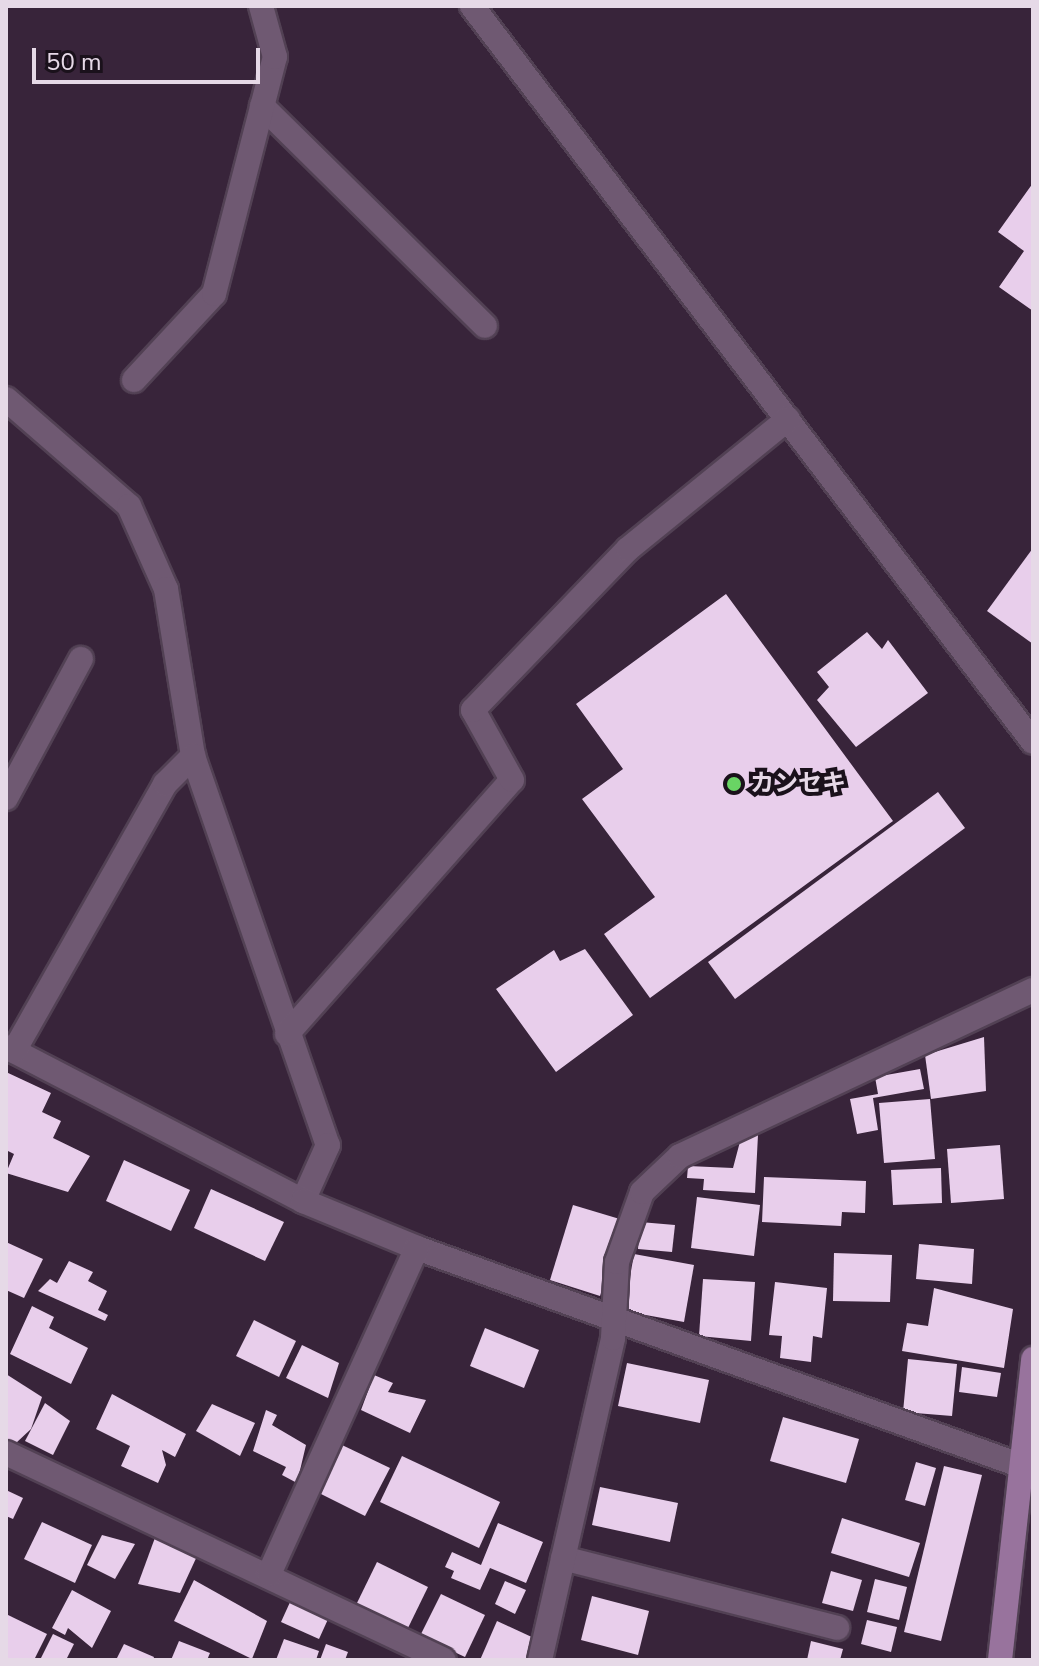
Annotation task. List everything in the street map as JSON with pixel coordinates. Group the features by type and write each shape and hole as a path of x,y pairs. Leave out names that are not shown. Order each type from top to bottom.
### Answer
{"main road":[{"path":"1000,1660 1028,1468 1033,1359"}],"street":[{"path":"134,380 214,294 275,57 261,6"},
{"path":"472,6 1033,742"},
{"path":"262,106 485,326"},
{"path":"6,399 129,506 166,589 193,756 328,1145 303,1201"},
{"path":"287,1034 512,780 473,710 628,549 788,419"},
{"path":"6,798 81,659"},
{"path":"193,756 165,784 10,1049 303,1201 417,1248 612,1315 1028,1468"},
{"path":"540,1660 613,1338 617,1262 642,1192 680,1156 1033,990"},
{"path":"269,1574 417,1248"},
{"path":"6,1453 269,1574 443,1660"},
{"path":"563,1558 837,1628"}],"building":[{"path":"1033,183 1033,311 999,287 1024,251 998,232"},
{"path":"1033,548 1033,644 987,611"},
{"name":"カンセキ","path":"726,594 893,821 650,998 604,934 655,897 582,799 623,769 576,704"},
{"path":"867,632 882,649 888,640 928,693 856,747 817,700 829,687 817,672"},
{"path":"938,792 965,828 735,999 708,962"},
{"path":"585,949 633,1015 556,1072 496,989 554,950 560,961"},
{"path":"984,1037 986,1091 931,1099 925,1055"},
{"path":"920,1069 924,1089 873,1098 878,1130 857,1134 850,1099 878,1094 875,1077"},
{"path":"6,1072 51,1093 42,1112 61,1121 53,1138 90,1156 68,1192 6,1173 14,1154 6,1150"},
{"path":"930,1099 935,1159 884,1163 879,1103"},
{"path":"742,1134 758,1135 755,1193 703,1190 704,1179 687,1178 688,1166 733,1168"},
{"path":"1000,1145 1004,1199 951,1203 947,1149"},
{"path":"124,1160 190,1190 171,1231 106,1201"},
{"path":"941,1168 942,1203 893,1205 891,1170"},
{"path":"764,1177 866,1181 865,1213 842,1212 841,1226 762,1222"},
{"path":"211,1189 284,1222 265,1261 194,1228"},
{"path":"697,1197 760,1205 754,1256 691,1248"},
{"path":"573,1205 623,1220 600,1296 550,1280"},
{"path":"640,1222 675,1225 672,1252 638,1249"},
{"path":"6,1242 43,1259 24,1298 6,1290"},
{"path":"919,1244 974,1249 972,1284 916,1279"},
{"path":"834,1253 892,1255 890,1302 833,1301"},
{"path":"634,1254 694,1265 684,1322 624,1311"},
{"path":"69,1261 93,1272 88,1281 107,1291 98,1310 108,1315 105,1321 38,1291 50,1279 57,1283"},
{"path":"703,1279 755,1282 751,1341 699,1336"},
{"path":"775,1282 827,1288 822,1338 813,1336 811,1362 780,1358 782,1336 769,1335"},
{"path":"934,1288 1013,1309 1004,1368 902,1351 907,1323 928,1326"},
{"path":"32,1306 54,1317 49,1328 88,1348 71,1384 10,1354"},
{"path":"254,1320 296,1341 279,1377 236,1356"},
{"path":"485,1328 539,1350 524,1388 470,1366"},
{"path":"302,1345 339,1363 328,1398 286,1378"},
{"path":"908,1359 957,1364 952,1416 903,1412"},
{"path":"627,1363 709,1380 700,1423 618,1406"},
{"path":"962,1367 1001,1373 997,1397 959,1392"},
{"path":"6,1374 42,1397 31,1429 16,1443 6,1438"},
{"path":"374,1375 393,1383 388,1392 426,1400 410,1433 361,1410"},
{"path":"112,1394 186,1434 175,1457 162,1450 166,1465 158,1483 121,1466 130,1446 96,1429"},
{"path":"45,1403 70,1421 53,1455 25,1441"},
{"path":"212,1404 255,1423 240,1456 196,1431"},
{"path":"266,1410 277,1415 272,1425 306,1445 297,1483 282,1475 286,1467 253,1451"},
{"path":"783,1417 859,1439 846,1483 770,1461"},
{"path":"342,1445 390,1468 365,1516 319,1493"},
{"path":"402,1456 500,1502 479,1548 380,1502"},
{"path":"916,1462 936,1468 925,1506 905,1500"},
{"path":"944,1466 982,1475 941,1641 904,1632"},
{"path":"600,1487 678,1503 670,1542 592,1525"},
{"path":"6,1490 23,1498 13,1519 6,1516"},
{"path":"842,1518 920,1543 909,1577 831,1553"},
{"path":"42,1522 92,1545 75,1583 24,1559"},
{"path":"498,1523 543,1542 526,1583 490,1568 480,1590 451,1578 454,1571 445,1567 452,1552 481,1565"},
{"path":"102,1535 135,1544 115,1579 87,1565"},
{"path":"156,1535 198,1554 180,1593 138,1584"},
{"path":"377,1562 428,1587 407,1630 356,1605"},
{"path":"831,1571 862,1580 853,1611 822,1603"},
{"path":"875,1579 907,1587 899,1620 867,1612"},
{"path":"194,1580 267,1621 252,1659 174,1621"},
{"path":"505,1581 526,1590 515,1614 495,1604"},
{"path":"72,1590 111,1611 92,1648 68,1628 65,1635 52,1628"},
{"path":"441,1594 485,1615 465,1657 420,1636"},
{"path":"592,1596 649,1611 638,1655 581,1640"},
{"path":"291,1600 329,1617 319,1639 281,1622"},
{"path":"6,1614 47,1634 34,1660 6,1660"},
{"path":"867,1620 897,1627 891,1652 861,1644"},
{"path":"497,1621 536,1639 527,1660 480,1660"},
{"path":"53,1634 74,1644 66,1660 40,1660"},
{"path":"284,1639 319,1651 316,1660 276,1660"},
{"path":"179,1641 210,1653 207,1660 171,1660"},
{"path":"811,1641 843,1649 840,1660 807,1660"},
{"path":"124,1644 154,1657 153,1660 116,1660"},
{"path":"326,1644 348,1652 345,1660 320,1660"}],"place":[{"name":"カンセキ","path":"734,784"}]}
